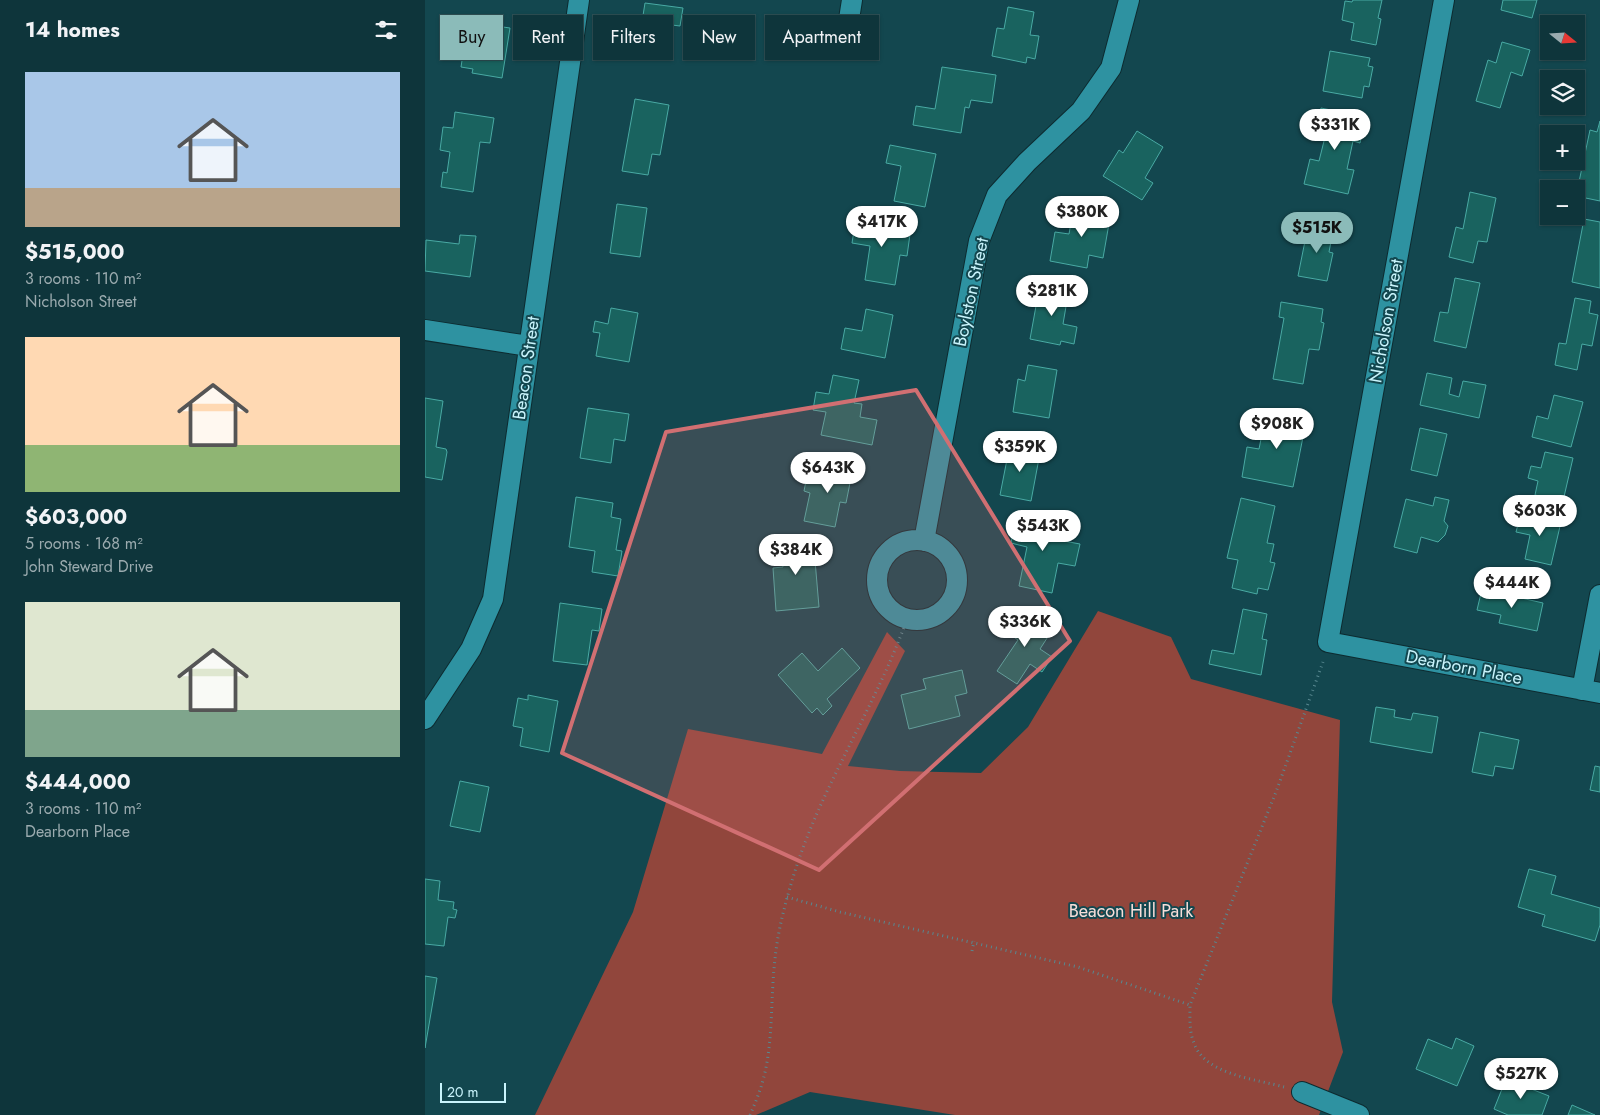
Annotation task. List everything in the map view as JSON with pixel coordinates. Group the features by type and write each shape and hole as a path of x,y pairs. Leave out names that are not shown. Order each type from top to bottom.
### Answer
{"street":[{"name":"Beacon Street","path":"425,719 471,649 493,599 579,0"},
{"path":"850,15 852,0"},
{"name":"Boylston Street","path":"924,540 979,241 997,195 1027,162 1081,111 1111,68 1129,0"},
{"name":"Nicholson Street","path":"1328,642 1444,0"},
{"path":"425,330 529,346"},
{"path":"911,540 924,540 936,544 946,552 953,563 957,575 956,588 951,601 943,610 926,619 907,619 887,606 877,584 878,572 882,560 900,544 911,540"},
{"path":"1591,691 1600,595"},
{"name":"Dearborn Place","path":"1328,642 1591,691"},
{"path":"1302,1092 1359,1115"}],"path":[{"path":"750,1115 762,1086 767,1057 775,959 780,925 795,870 821,802 896,649 907,619"},
{"path":"1302,1092 1218,1068 1203,1058 1194,1045 1190,1026 1190,1005 1276,792 1321,672 1328,642"},
{"path":"787,897 840,912 975,941 1078,966 1190,1005"},
{"path":"972,951 975,941"}],"highlighted area":[{"path":"916,390 1070,641 819,870 562,753 666,432"}],"green space":[{"name":"Beacon Hill Park","path":"1098,611 1171,637 1191,679 1340,720 1332,1002 1343,1052 1319,1115 955,1115 810,1092 756,1115 535,1115 633,912 688,729 822,754 887,632 905,651 848,766 900,771 981,773 1028,727"}],"building":[{"path":"1353,0 1382,0 1378,18 1381,19 1376,45 1351,40 1354,23 1342,20 1345,1 1352,2"},
{"path":"1503,0 1537,0 1532,18 1501,10"},
{"path":"645,3 683,8 680,26 673,25 673,15 643,15"},
{"path":"1008,7 1034,12 1030,35 1039,36 1035,59 1027,57 1026,63 992,56 997,28 1004,29"},
{"path":"503,27 510,28 502,78 472,73 473,69 461,67 462,60 503,60"},
{"path":"1502,42 1530,50 1522,76 1511,72 1500,108 1476,101 1488,60 1496,63"},
{"path":"1330,51 1370,58 1368,66 1373,67 1369,87 1364,86 1362,98 1323,91"},
{"path":"942,67 996,75 992,103 971,100 969,108 965,107 961,133 913,125 916,106 935,109"},
{"path":"635,99 669,105 660,155 652,154 648,175 622,171"},
{"path":"1321,108 1366,117 1360,143 1353,141 1347,169 1354,170 1348,194 1304,184 1310,159 1319,161 1325,137 1315,135"},
{"path":"455,112 494,118 490,143 480,142 473,192 441,187 443,172 447,173 450,152 440,150 443,127 453,128"},
{"path":"1600,121 1600,201 1585,198 1585,180 1579,180 1582,170 1585,170 1585,154 1590,130 1597,132"},
{"path":"1137,131 1163,147 1145,178 1153,183 1142,200 1103,176 1119,150 1123,153"},
{"path":"890,145 936,154 925,207 894,201 901,166 886,163"},
{"path":"1470,192 1496,198 1487,242 1478,241 1473,263 1449,257 1456,227 1463,229"},
{"path":"617,204 647,208 640,257 610,253"},
{"path":"1074,206 1111,212 1103,258 1089,255 1087,268 1050,261 1055,232 1069,234"},
{"path":"856,218 911,227 907,256 900,255 895,285 865,280 870,246 852,243"},
{"path":"1585,219 1600,222 1600,288 1572,282"},
{"path":"1308,226 1333,231 1329,252 1333,253 1327,281 1298,276"},
{"path":"460,235 476,236 470,277 425,271 426,240 459,244"},
{"path":"1455,278 1480,283 1466,348 1434,341 1440,312 1448,313"},
{"path":"1040,284 1069,289 1063,324 1077,327 1074,344 1061,341 1060,345 1030,339"},
{"path":"1575,298 1591,301 1589,313 1598,315 1592,346 1582,344 1577,370 1555,365 1559,343 1566,344"},
{"path":"1281,302 1323,309 1321,322 1324,323 1319,350 1309,349 1303,384 1273,379 1284,318 1279,317"},
{"path":"611,308 638,313 629,362 596,356 600,333 593,332 595,321 608,324"},
{"path":"866,309 893,315 885,358 841,349 845,328 862,331"},
{"path":"1028,365 1057,370 1049,418 1013,412 1018,379 1025,381"},
{"path":"1427,373 1452,378 1449,394 1459,397 1463,381 1486,385 1479,418 1420,405"},
{"path":"833,375 859,380 854,403 862,404 860,417 877,420 872,445 821,435 826,412 813,410 816,392 829,394"},
{"path":"1554,395 1583,402 1571,447 1532,437 1537,416 1548,419"},
{"path":"425,398 443,401 436,447 446,449 447,452 442,480 425,477"},
{"path":"588,408 629,414 625,441 614,439 611,463 580,458"},
{"path":"1267,409 1307,417 1293,487 1242,477 1247,447 1259,449"},
{"path":"1420,428 1447,434 1437,476 1411,470"},
{"path":"1011,439 1021,441 1019,449 1040,453 1031,501 1000,495"},
{"path":"1545,452 1573,458 1563,501 1535,495 1538,481 1528,478 1531,466 1541,468"},
{"path":"826,462 853,468 846,503 840,502 835,527 804,521 810,493 804,491 807,476 822,479"},
{"path":"576,497 613,503 611,517 621,519 616,550 622,551 618,576 592,572 595,551 569,547"},
{"path":"1435,497 1449,500 1444,521 1448,526 1445,535 1438,542 1421,537 1417,553 1394,547 1406,499 1433,506"},
{"path":"1241,498 1275,506 1267,543 1274,544 1270,562 1275,563 1268,590 1258,588 1257,594 1232,588 1238,560 1227,558"},
{"path":"1521,513 1561,522 1551,565 1525,559 1530,535 1516,532"},
{"path":"1016,516 1067,527 1064,541 1080,544 1075,566 1058,563 1052,593 1019,586 1027,547 1011,543"},
{"path":"813,537 819,607 776,611 773,568 783,567 780,540"},
{"path":"1482,589 1543,603 1537,631 1499,623 1501,615 1477,610"},
{"path":"560,603 602,609 599,631 592,630 587,665 553,661"},
{"path":"1243,609 1267,614 1262,639 1267,640 1261,675 1209,664 1212,650 1234,654"},
{"path":"1019,610 1051,632 1040,649 1052,657 1042,672 1030,664 1017,684 997,671 1018,640 1005,631"},
{"path":"842,648 860,668 827,699 832,706 823,715 817,708 812,713 778,675 802,653 818,671"},
{"path":"962,670 967,693 955,696 960,716 909,729 901,695 926,689 923,679"},
{"path":"528,695 558,701 549,752 520,746 523,728 513,726 518,698 528,700"},
{"path":"1376,707 1395,710 1394,717 1411,720 1413,713 1438,717 1432,753 1370,742"},
{"path":"1480,732 1519,740 1513,769 1495,766 1493,776 1472,772"},
{"path":"1595,766 1600,767 1600,792 1590,790"},
{"path":"460,781 489,787 480,832 450,826"},
{"path":"1529,869 1556,876 1551,894 1600,908 1600,925 1595,941 1542,926 1545,915 1518,907"},
{"path":"425,879 440,881 438,900 454,902 453,909 457,910 455,918 448,917 444,946 425,944"},
{"path":"425,976 437,978 425,1048"},
{"path":"1456,1038 1474,1046 1457,1086 1416,1069 1428,1039 1452,1049"},
{"path":"1506,1079 1549,1096 1542,1115 1508,1115 1494,1109"},
{"path":"1572,1105 1595,1115 1568,1115"}]}
